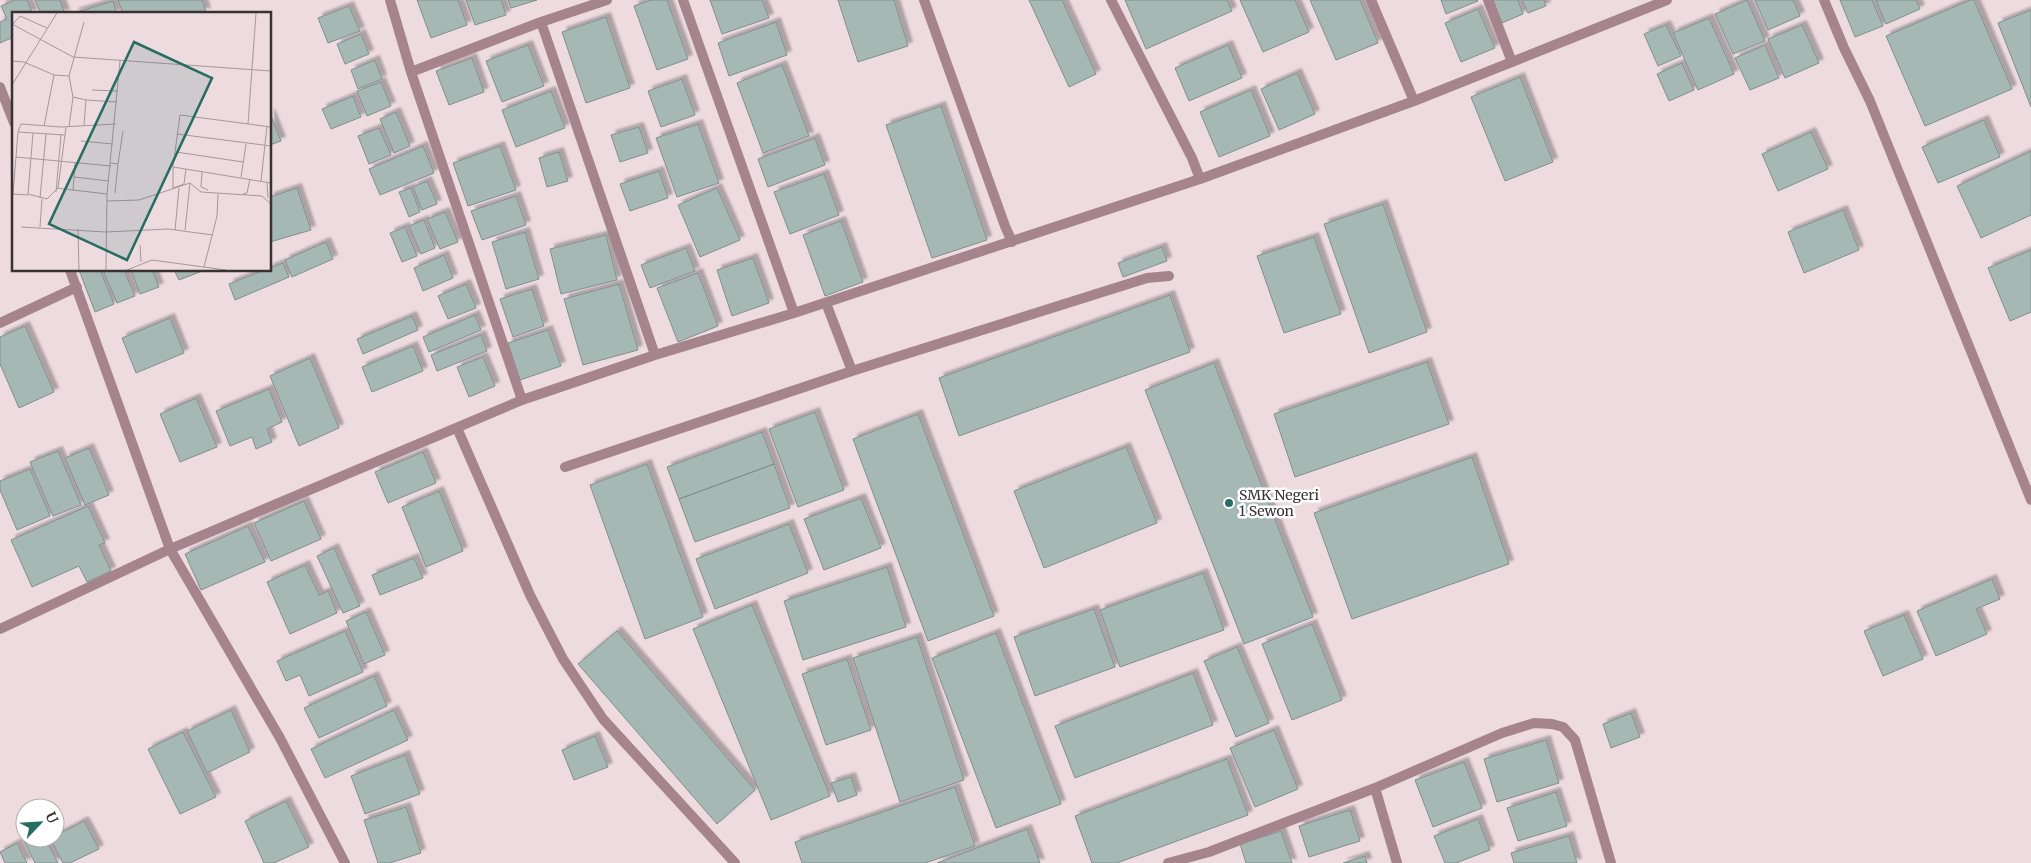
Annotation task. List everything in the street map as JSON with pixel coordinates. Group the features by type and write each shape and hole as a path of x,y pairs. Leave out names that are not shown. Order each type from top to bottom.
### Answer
{"street":[{"path":"390,0 411,72 522,400"},
{"path":"411,72 542,22 607,0"},
{"path":"682,0 794,313"},
{"path":"924,0 1012,242"},
{"path":"1111,0 1192,158 1200,179"},
{"path":"1371,0 1414,100"},
{"path":"1488,0 1512,62"},
{"path":"0,629 170,549 522,400 655,355 826,303 1200,179 1414,100 1667,0"},
{"path":"1824,0 1844,48 1870,101 2031,500"},
{"path":"542,22 655,355"},
{"path":"0,87 12,118"},
{"path":"70,271 170,549 280,738 345,863"},
{"path":"564,467 852,371 1111,289 1147,278 1169,276"},
{"path":"0,324 77,287"},
{"path":"826,303 852,371"},
{"path":"457,428 530,595 564,659 603,718 735,863"},
{"path":"1168,863 1210,852 1375,788 1502,732 1534,723 1563,727 1575,740 1611,863"},
{"path":"1375,788 1397,863"},
{"path":"1210,852 1213,863"}],"building":[{"path":"15,0 27,0 32,12 12,12 12,38 0,43 0,22 7,19 1,6"},
{"path":"35,0 60,0 64,12 40,12"},
{"path":"118,0 202,0 206,12 122,12"},
{"path":"417,0 458,0 467,25 431,38"},
{"path":"466,0 501,0 506,15 475,25"},
{"path":"508,0 537,0 511,8"},
{"path":"651,0 667,0 688,59 657,70 634,6"},
{"path":"710,0 762,0 769,18 722,34"},
{"path":"838,0 894,0 908,46 858,62"},
{"path":"1029,0 1062,0 1096,74 1069,87"},
{"path":"1125,0 1227,0 1232,11 1146,49"},
{"path":"1240,0 1295,0 1309,32 1263,52"},
{"path":"1310,0 1360,0 1378,43 1336,60"},
{"path":"1441,0 1477,0 1478,1 1446,14"},
{"path":"1493,0 1518,0 1523,14 1502,23"},
{"path":"1522,0 1544,0 1546,6 1528,13"},
{"path":"1747,0 1765,41 1733,54 1715,14"},
{"path":"1755,0 1793,0 1800,16 1768,30"},
{"path":"1840,0 1872,0 1883,26 1855,37"},
{"path":"1876,0 1916,0 1920,9 1886,24"},
{"path":"1970,0 1974,0 2012,89 1925,126 1886,36"},
{"path":"113,1 116,12 77,12"},
{"path":"349,6 360,31 328,43 318,18"},
{"path":"1478,9 1495,48 1461,62 1445,23"},
{"path":"2031,10 2031,107 1998,23"},
{"path":"606,17 630,88 586,103 562,32"},
{"path":"1709,18 1734,74 1698,90 1673,33"},
{"path":"776,22 787,55 729,76 718,43"},
{"path":"1666,25 1681,56 1658,66 1644,34"},
{"path":"1802,25 1819,63 1785,78 1768,39"},
{"path":"361,34 369,54 345,64 337,44"},
{"path":"528,45 544,86 502,102 486,61"},
{"path":"1228,45 1242,78 1189,101 1175,68"},
{"path":"1765,45 1779,78 1750,90 1735,58"},
{"path":"472,58 484,92 449,105 436,71"},
{"path":"375,60 382,79 358,89 351,70"},
{"path":"1682,63 1694,90 1669,101 1657,74"},
{"path":"782,65 809,136 763,153 737,83"},
{"path":"1297,73 1315,114 1279,130 1261,89"},
{"path":"1520,77 1553,162 1505,181 1471,97"},
{"path":"682,79 695,115 661,127 648,91"},
{"path":"381,82 391,106 367,116 357,91"},
{"path":"1251,90 1270,136 1219,157 1200,112"},
{"path":"551,91 565,128 516,147 502,110"},
{"path":"353,96 361,117 331,129 322,109"},
{"path":"941,106 987,240 932,258 886,125"},
{"path":"396,112 410,146 394,153 380,119"},
{"path":"271,116 281,141 271,145"},
{"path":"1984,120 2000,157 1938,183 1922,147"},
{"path":"698,124 719,183 677,197 656,138"},
{"path":"639,127 648,153 620,162 611,135"},
{"path":"379,128 391,155 369,164 358,136"},
{"path":"1811,132 1828,169 1778,191 1762,154"},
{"path":"815,138 825,165 768,187 758,159"},
{"path":"423,146 434,173 380,195 369,169"},
{"path":"500,146 516,190 468,206 453,163"},
{"path":"2031,151 2031,215 1981,238 1957,186"},
{"path":"559,152 568,181 547,187 539,158"},
{"path":"659,171 668,198 630,211 620,184"},
{"path":"824,174 839,215 790,234 774,192"},
{"path":"427,181 437,204 422,210 413,187"},
{"path":"297,188 311,230 271,242 271,197"},
{"path":"411,188 420,212 409,217 399,192"},
{"path":"717,188 740,240 700,257 678,205"},
{"path":"516,196 526,225 482,240 471,211"},
{"path":"1383,204 1427,332 1369,353 1324,224"},
{"path":"1843,210 1859,250 1804,273 1788,232"},
{"path":"445,212 458,242 440,249 427,219"},
{"path":"424,220 435,248 421,254 409,226"},
{"path":"841,221 863,282 825,296 803,235"},
{"path":"405,227 417,256 402,262 390,233"},
{"path":"525,232 539,279 506,289 492,242"},
{"path":"606,235 617,280 561,294 550,249"},
{"path":"1314,237 1341,314 1284,333 1257,256"},
{"path":"326,242 333,259 292,277 285,260"},
{"path":"1162,247 1167,261 1123,277 1118,263"},
{"path":"686,248 695,271 650,288 641,265"},
{"path":"2031,250 2031,312 2010,321 1988,268"},
{"path":"444,255 453,278 423,291 414,268"},
{"path":"753,258 769,303 732,316 717,270"},
{"path":"283,263 289,277 235,300 229,284 262,271 271,271 271,268"},
{"path":"79,271 100,271 114,304 95,312"},
{"path":"103,271 124,271 135,296 117,303"},
{"path":"131,271 152,271 159,287 140,294"},
{"path":"174,271 202,271 179,280"},
{"path":"698,273 718,326 678,342 657,288"},
{"path":"466,284 476,308 448,319 438,296"},
{"path":"619,284 638,350 583,365 564,299"},
{"path":"532,289 544,326 513,337 500,299"},
{"path":"1170,295 1190,352 959,436 939,378"},
{"path":"475,315 481,330 429,352 423,337"},
{"path":"412,316 418,330 363,354 357,339"},
{"path":"170,318 184,353 136,373 122,338"},
{"path":"25,326 54,392 19,408 0,364 0,337"},
{"path":"548,330 561,366 520,380 508,343"},
{"path":"481,335 487,351 437,371 431,355"},
{"path":"413,346 423,371 372,392 362,367"},
{"path":"483,357 495,386 469,397 457,367"},
{"path":"310,358 339,428 299,446 270,376"},
{"path":"1427,362 1449,424 1295,477 1274,414"},
{"name":"SMK Negeri 1 Sewon","path":"1214,363 1313,617 1244,644 1145,390"},
{"path":"269,389 282,422 267,429 272,442 256,449 252,437 230,446 216,411"},
{"path":"196,398 217,447 180,462 160,414"},
{"path":"815,412 844,490 798,507 769,429"},
{"path":"918,414 994,616 928,641 853,439"},
{"path":"762,432 774,464 679,499 667,467"},
{"path":"1126,447 1157,523 1044,568 1014,491"},
{"path":"89,448 109,495 85,505 65,458"},
{"path":"58,451 81,505 53,516 30,462"},
{"path":"423,452 436,483 388,503 375,472"},
{"path":"1472,457 1509,564 1352,619 1314,513"},
{"path":"647,464 703,617 645,639 590,485"},
{"path":"774,464 790,508 695,542 679,499"},
{"path":"30,469 50,516 17,530 0,490 0,481"},
{"path":"439,491 463,551 426,567 402,507"},
{"path":"861,498 881,548 824,570 804,519"},
{"path":"304,501 321,539 271,561 254,523"},
{"path":"88,506 105,543 99,545 111,571 87,582 79,566 32,587 11,540"},
{"path":"789,524 808,573 715,609 696,559"},
{"path":"248,526 265,562 201,590 185,554"},
{"path":"334,548 360,606 343,613 317,556"},
{"path":"414,558 423,578 380,595 372,575"},
{"path":"305,565 319,595 328,591 337,613 290,634 267,582"},
{"path":"887,567 906,627 803,660 784,601"},
{"path":"1203,573 1224,630 1120,667 1100,610"},
{"path":"1992,579 2000,599 1976,609 1987,634 1936,656 1917,611"},
{"path":"752,605 830,796 771,820 693,629"},
{"path":"1094,609 1115,667 1035,696 1014,637"},
{"path":"366,612 385,655 364,664 346,621"},
{"path":"1904,615 1923,659 1883,676 1864,631"},
{"path":"1312,624 1342,700 1292,720 1262,644"},
{"path":"345,631 363,672 309,696 300,675 286,681 277,661"},
{"path":"617,631 755,790 717,824 578,664"},
{"path":"996,633 1061,804 996,828 932,658"},
{"path":"917,637 964,780 900,802 853,658"},
{"path":"1237,647 1269,723 1236,737 1204,661"},
{"path":"847,659 871,730 826,745 802,674"},
{"path":"1193,673 1213,725 1075,778 1055,726"},
{"path":"374,676 387,706 319,738 304,708"},
{"path":"231,710 250,752 207,773 187,731"},
{"path":"394,710 408,740 325,778 311,749"},
{"path":"1631,713 1640,737 1611,748 1603,724"},
{"path":"1274,730 1298,789 1255,807 1230,748"},
{"path":"183,732 216,797 180,814 148,749"},
{"path":"595,736 608,767 574,780 562,750"},
{"path":"1546,740 1559,783 1497,802 1484,759"},
{"path":"405,755 420,794 365,814 351,776"},
{"path":"1227,759 1248,815 1117,863 1092,863 1075,816"},
{"path":"1464,762 1482,808 1433,827 1415,780"},
{"path":"851,777 857,795 838,802 831,783"},
{"path":"955,787 975,846 925,863 802,863 795,842"},
{"path":"1556,792 1567,826 1518,841 1507,808"},
{"path":"286,801 309,847 274,863 264,863 245,821"},
{"path":"406,807 421,853 390,863 378,863 364,820"},
{"path":"1350,810 1360,841 1309,857 1299,826"},
{"path":"1478,819 1490,850 1456,863 1445,863 1434,836"},
{"path":"84,821 99,849 70,863 63,863 55,848 65,848 65,831"},
{"path":"1027,829 1040,863 937,863"},
{"path":"1281,831 1292,863 1246,863 1240,844"},
{"path":"1569,836 1577,863 1514,863 1511,853"},
{"path":"15,844 15,848 20,848 27,863 5,863 0,852"},
{"path":"28,848 50,848 58,863 35,863"},
{"path":"1365,856 1367,863 1343,863"}],"place":[{"name":"SMK Negeri 1 Sewon","path":"1229,503"}]}
